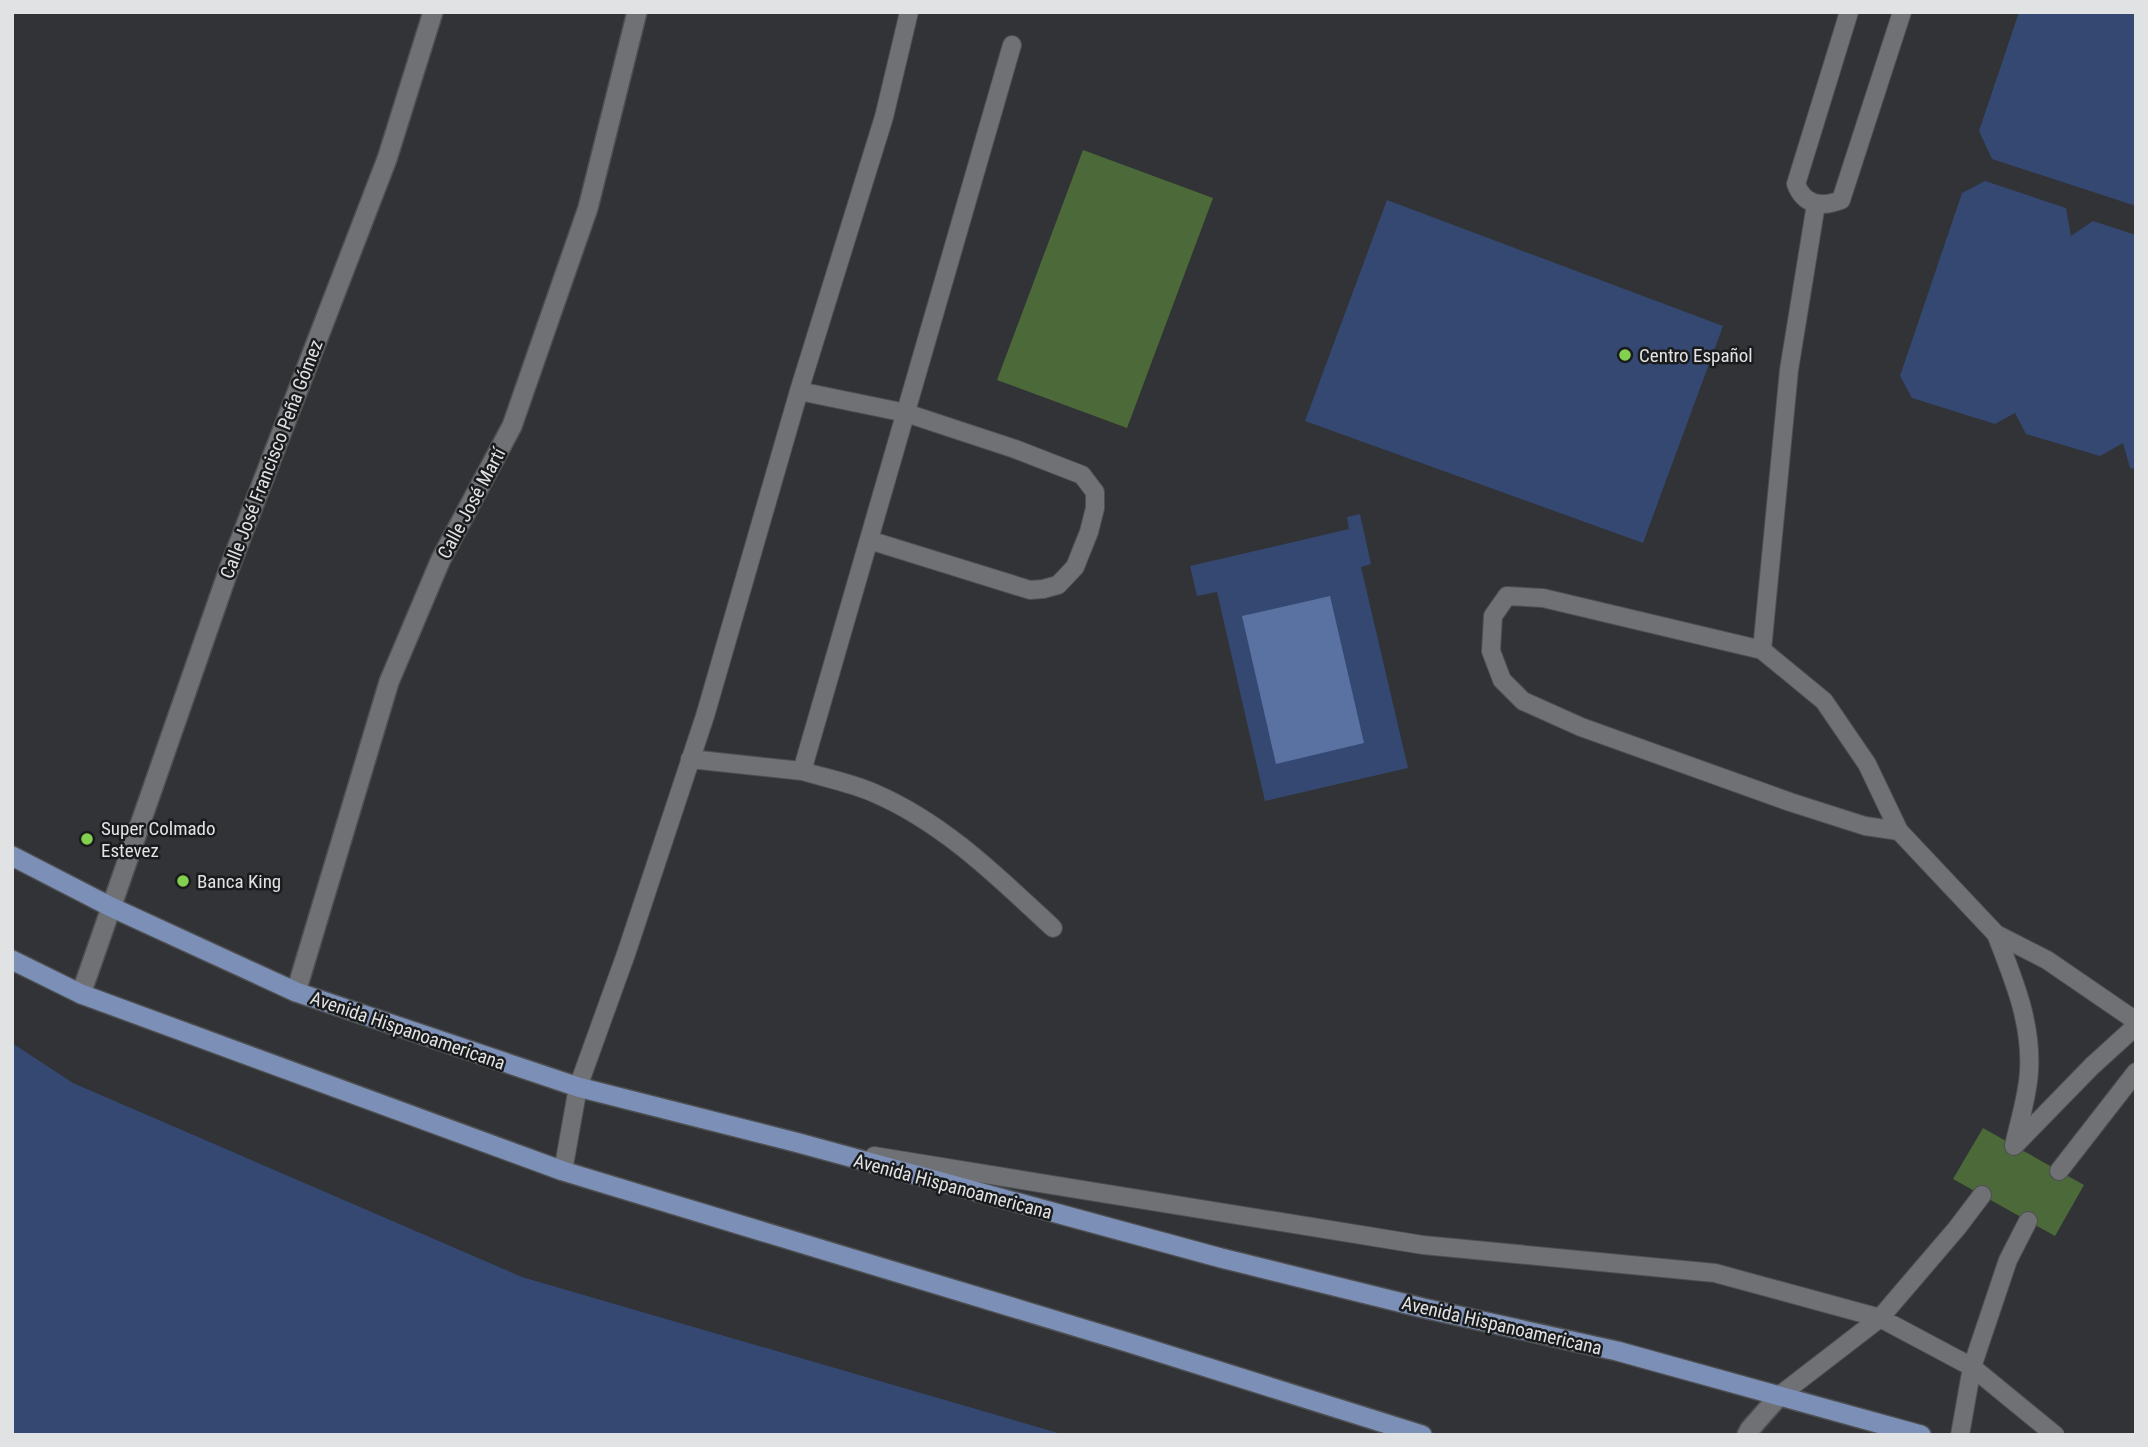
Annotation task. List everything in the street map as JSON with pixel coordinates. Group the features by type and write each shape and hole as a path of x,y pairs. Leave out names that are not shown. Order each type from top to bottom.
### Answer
{"main road":[{"name":"Avenida Hispanoamericana","path":"12,856 111,907 296,992 578,1087 804,1145 1208,1255 1423,1308 1617,1351 1921,1435"},
{"path":"12,960 82,994 563,1171 1130,1343 1422,1435"}],"street":[{"name":"Calle José Francisco Peña Gómez","path":"82,994 229,569 387,159 433,12"},
{"name":"Calle José Martí","path":"296,992 389,682 441,559 512,426 588,208 637,12"},
{"path":"1747,1435 1780,1395"}],"lane":[{"path":"563,1171 578,1087 626,954 709,703 799,391 884,117 909,12"},
{"path":"1849,12 1796,184 1800,193 1816,204 1830,205 1841,200 1902,12"},
{"path":"802,771 1012,45"},
{"path":"1762,650 1789,370 1816,204"},
{"path":"799,391 906,413 1015,449 1082,475 1095,492 1095,508 1089,532 1075,567 1058,585 1043,589 1030,590 869,540"},
{"path":"1899,831 1865,826 1790,802 1581,727 1523,701 1502,680 1491,651 1493,616 1507,596 1543,598 1762,650 1824,701 1867,764 1899,831 1996,934 2046,960 2136,1021"},
{"path":"690,760 802,771 873,792 938,828 991,871 1053,928"},
{"path":"1996,934 2018,990 2027,1024 2029,1072 2014,1146 2092,1066 2136,1026"},
{"path":"2059,1171 2136,1072"},
{"path":"804,1145 1423,1245 1715,1273 1880,1318 1972,1367 2055,1435"},
{"path":"1780,1395 1880,1318 1982,1195"},
{"path":"1960,1435 1972,1367 2008,1260 2028,1221"}],"shaded area":[{"path":"2019,12 2136,12 2136,206 1992,159 1979,131"},
{"path":"1985,181 2066,208 2071,236 2093,221 2136,235 2136,469 2130,468 2123,443 2100,456 2026,434 2015,413 1995,424 1912,398 1900,376 1962,193"},
{"path":"1387,200 1723,326 1643,543 1305,421"},
{"path":"1360,514 1371,564 1361,567 1408,768 1265,801 1217,592 1197,596 1190,566 1349,529 1347,517"},
{"path":"1330,596 1364,743 1276,764 1242,616"},
{"path":"12,1043 73,1083 522,1277 1065,1435 12,1435"}],"building":[{"path":"1083,150 1213,198 1127,428 997,380"},
{"path":"1983,1128 2084,1185 2055,1236 1953,1179"}],"place":[{"name":"Centro Español","path":"1625,355"},
{"name":"Super Colmado Estevez","path":"87,839"},
{"name":"Banca King","path":"183,881"}]}
